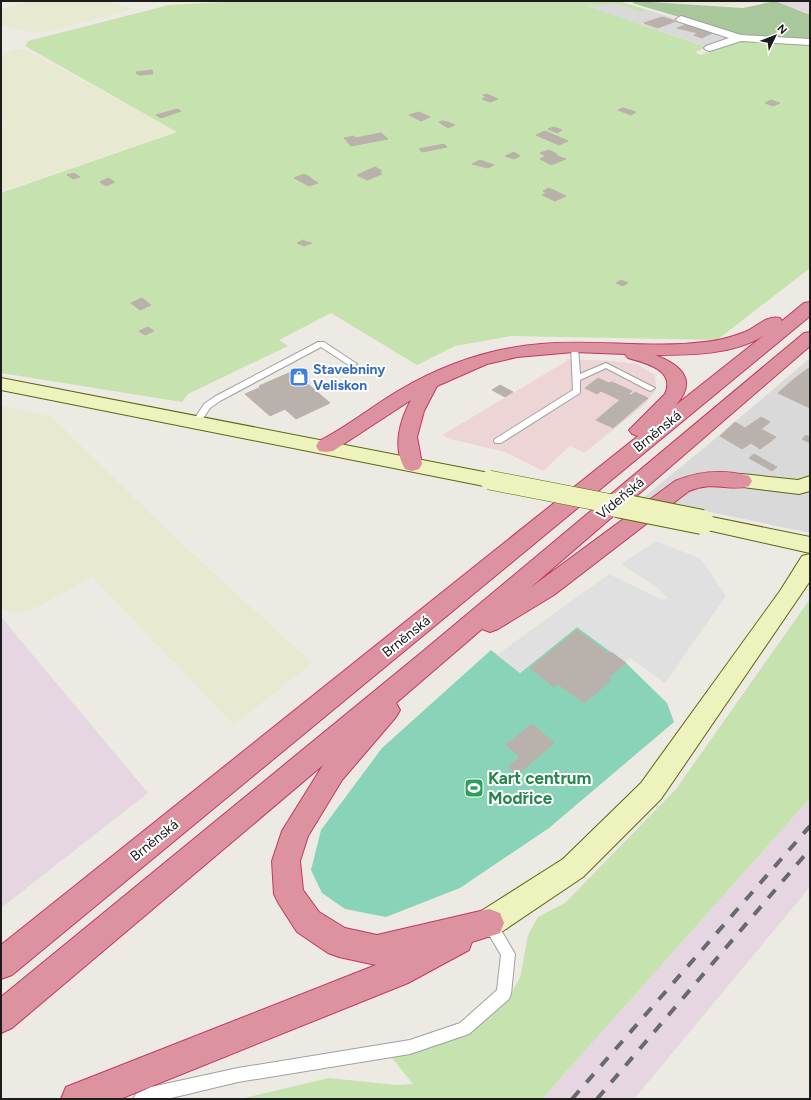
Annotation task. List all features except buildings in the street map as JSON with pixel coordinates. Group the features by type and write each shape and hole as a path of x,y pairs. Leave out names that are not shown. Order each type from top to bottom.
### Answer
{"highway":[{"path":"326,446 348,435 398,399 482,359 523,350 574,347 688,349 726,345 754,335 786,313 810,302"},
{"name":"Brněnská","path":"1,964 618,464 810,306"},
{"name":"Vídeňská","path":"431,659 810,337"},
{"path":"616,348 662,363 672,371 677,382 675,395 625,442 618,464"},
{"path":"412,464 407,437 414,411 429,383"},
{"path":"1,1017 431,659 546,589 682,486 695,480 710,477 742,481"},
{"path":"431,659 333,772 296,831 286,861 289,894 308,922 340,942 377,950 489,923"},
{"path":"78,1099 397,972 489,923"}],"main road":[{"path":"1,384 326,446 810,545"},
{"path":"742,481 799,487 810,483"},
{"path":"489,923 573,868 651,791 788,597 810,562"}],"street":[{"path":"681,19 740,38 810,42"},
{"path":"710,48 740,38"}],"lane":[{"path":"197,421 207,406 217,399 321,344 353,364"},
{"path":"498,441 577,391 574,347"},
{"path":"576,378 606,365 651,388"},
{"path":"141,1099 151,1095 238,1075 410,1047 464,1028 504,994 508,954 489,923"}],"shaded area":[{"path":"775,1 810,1 810,15"},
{"path":"625,3 733,37 714,49 585,6"},
{"path":"810,358 810,533 643,498 710,443"},
{"path":"566,359 614,361 637,364 655,375 656,390 645,404 584,453 570,446 543,471 505,452 451,439 442,435 567,361"},
{"path":"656,541 701,559 726,596 665,683 630,658 625,662 577,627 520,673 497,655 609,574 662,600 667,598 659,589 621,564"},
{"path":"1,617 148,793 1,908"},
{"path":"810,798 810,887 634,1099 542,1099"}],"green space":[{"path":"29,1 107,1 133,9 44,32 30,32 1,25 1,10"},
{"path":"243,1 619,1 647,10 642,12 618,4 586,6 707,47 695,52 701,55 727,43 742,40 810,43 810,268 717,340 511,336 455,346 417,365 331,313 279,340 288,346 188,394 182,402 1,373 1,193 177,132 25,46 28,41 169,5"},
{"path":"636,1 743,8 775,1 810,15 810,39 736,34 632,3"},
{"path":"643,1 753,1 736,6 726,6"},
{"path":"16,49 24,49 176,131 1,192 1,126 6,124 1,124 1,55"},
{"path":"1,405 52,417 168,531 312,663 234,725 92,577 37,607 17,613 1,609"},
{"path":"810,599 810,798 542,1099 240,1099 329,1078 396,1085 413,1084 392,1058 466,1033 506,1001 520,978 528,935 538,917 565,903 676,789"},
{"name":"Kart centrum Modřice","path":"577,627 625,662 667,703 674,722 549,828 460,888 386,917 345,909 322,893 311,870 321,830 382,748 491,650 520,673"}],"railway":[{"path":"572,1099 810,826"},
{"path":"597,1099 810,849"}],"place":[{"name":"Stavebniny Veliskon","path":"299,377"},
{"name":"Kart centrum Modřice","path":"474,788"}]}
